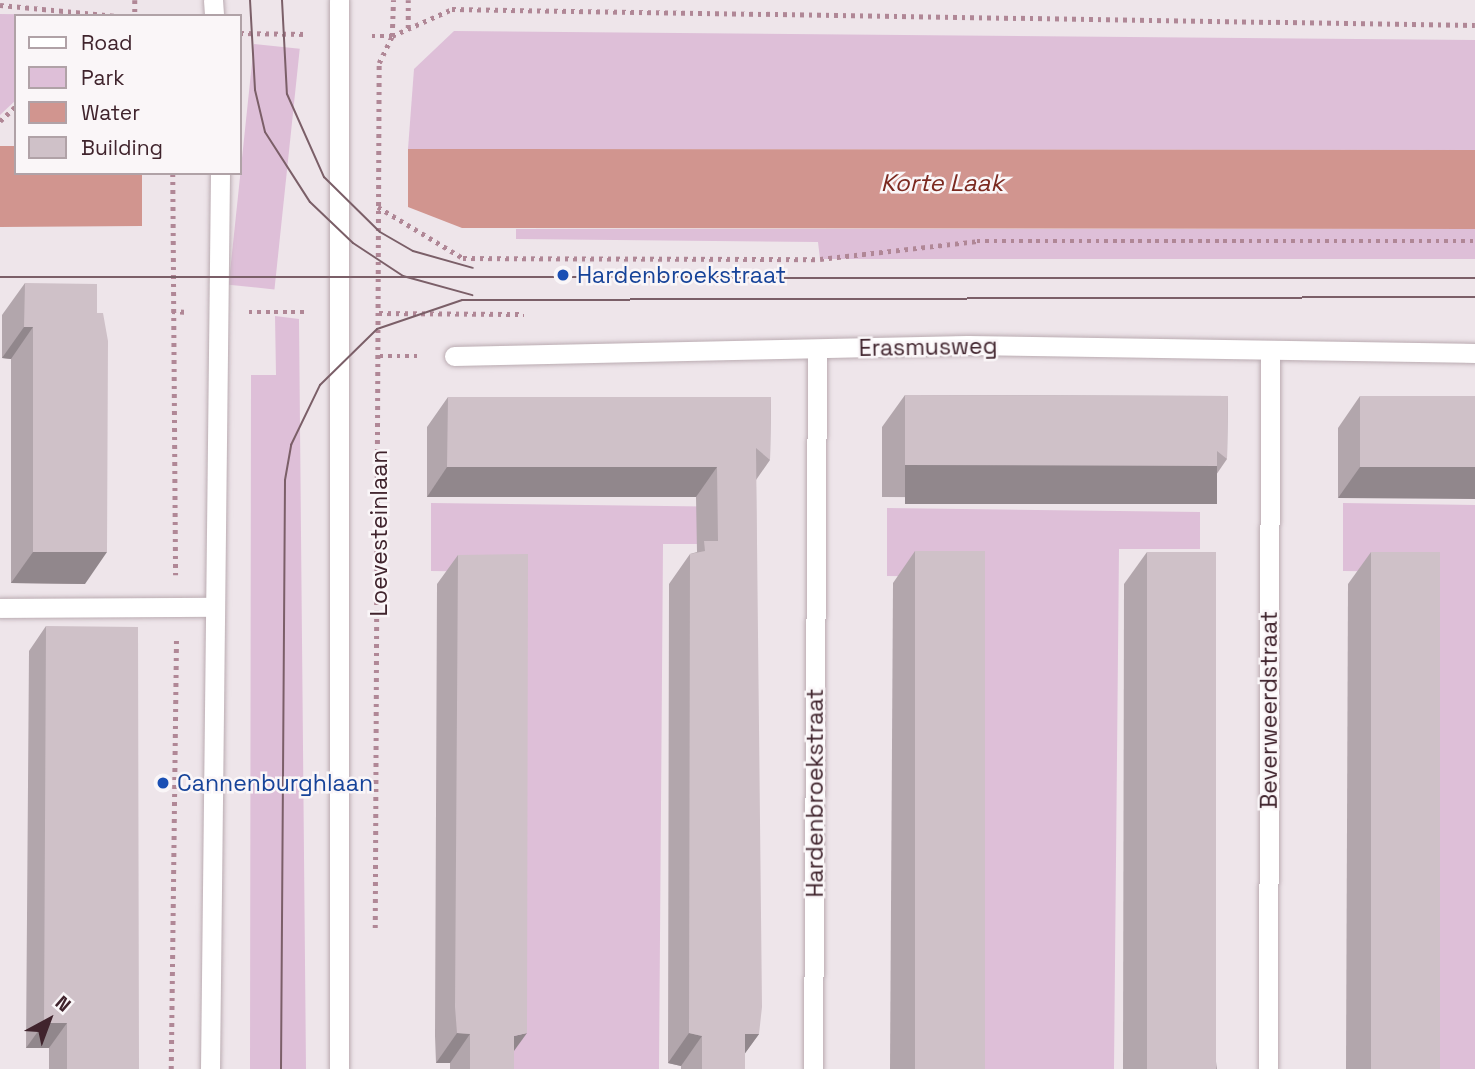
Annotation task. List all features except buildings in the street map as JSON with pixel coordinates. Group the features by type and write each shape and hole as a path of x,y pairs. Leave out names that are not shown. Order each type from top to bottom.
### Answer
{"street":[{"name":"Loevesteinlaan","path":"339,0 340,1069"},
{"path":"211,1069 213,607 224,274 220,175"},
{"name":"Erasmusweg","path":"454,356 968,345 1475,353"},
{"name":"Hardenbroekstraat","path":"813,1069 817,349"},
{"name":"Beverweerdstraat","path":"1268,1069 1270,351"},
{"path":"0,608 213,607"}],"path":[{"name":"Loevesteinlaan","path":"375,943 380,356 379,63 392,36 393,0"},
{"path":"408,0 408,28"},
{"path":"0,5 101,14"},
{"path":"392,36 452,9 1475,25"},
{"path":"0,121 14,108"},
{"path":"378,207 463,258 820,259 977,241 1475,241"},
{"path":"380,356 454,356"}],"green space":[{"path":"0,14 14,14 14,102 0,115"},
{"path":"454,31 1475,40 1475,150 408,149 414,69"},
{"path":"254,44 300,49 274,289 229,285"},
{"path":"516,229 1475,229 1475,259 820,259 818,242 516,239"},
{"path":"275,316 299,319 306,1069 250,1069 251,375 276,375"},
{"path":"431,503 744,507 744,544 663,544 659,1069 508,1069 512,572 431,571"},
{"path":"1343,503 1475,505 1475,1069 1420,1069 1424,572 1343,571"},
{"path":"887,508 1200,512 1200,549 1119,549 1114,1069 965,1069 968,577 887,576"}],"water":[{"path":"0,146 14,146 14,175 142,175 142,226 0,227"},
{"name":"Korte Laak","path":"408,149 1475,150 1475,229 462,228 408,207"}],"tram line":[{"path":"250,0 255,90 265,132 310,202 353,243 403,276 472,295"},
{"path":"282,0 287,94 324,177 380,232 413,251 473,268"},
{"path":"0,277 1475,278"},
{"path":"281,1069 285,480 291,445 320,385 377,329 462,300 1475,297"}],"place":[{"name":"Hardenbroekstraat","path":"563,275"},
{"name":"Cannenburghlaan","path":"163,783"}]}
